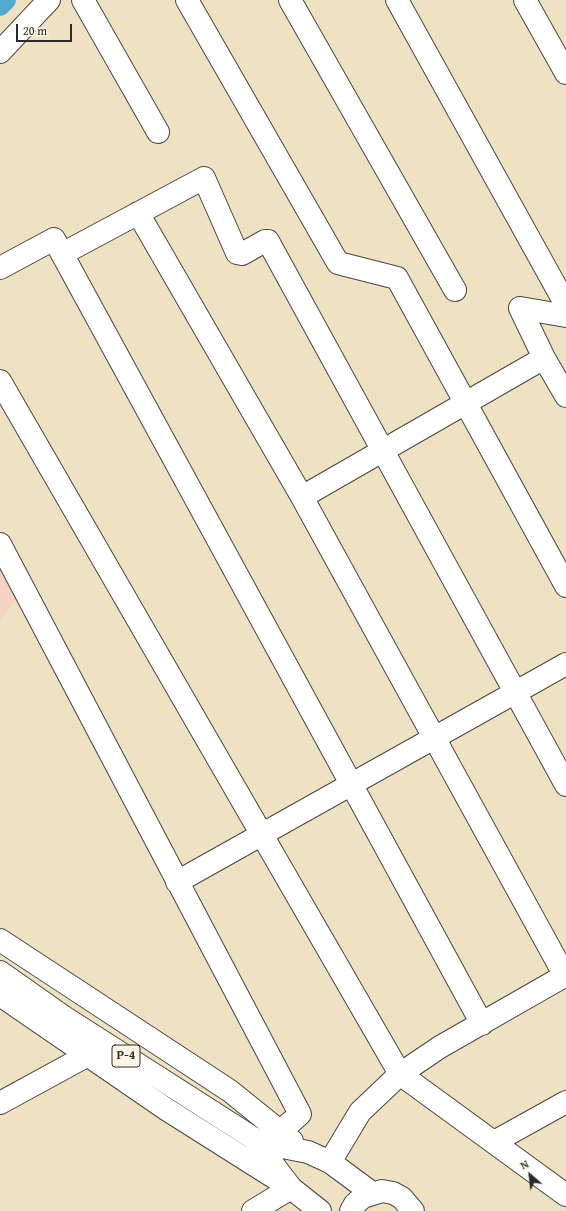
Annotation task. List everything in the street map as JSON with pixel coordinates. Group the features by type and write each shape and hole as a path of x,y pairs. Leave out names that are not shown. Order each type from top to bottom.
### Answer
{"street":[{"path":"0,52 49,0"},
{"path":"83,0 158,132"},
{"path":"187,0 338,263 397,278 566,586"},
{"path":"290,0 455,290"},
{"path":"397,0 566,305"},
{"path":"525,0 566,73"},
{"path":"62,254 204,178 237,253 242,254 265,241 270,243 566,785"},
{"path":"138,213 302,497 566,976 440,1047 400,1074 360,1112 330,1162"},
{"path":"0,268 54,239 482,1024"},
{"path":"566,316 520,308 544,358 566,396"},
{"path":"302,497 544,358"},
{"path":"0,381 400,1074 566,1195"},
{"path":"0,544 300,1114 281,1131"},
{"path":"178,882 566,664"},
{"path":"0,940 230,1091 308,1152"},
{"name":"P-4","path":"0,972 64,1017 253,1138 277,1146 308,1152 330,1162 372,1193"},
{"path":"0,995 166,1109 291,1188 253,1211"},
{"path":"0,1103 88,1055"},
{"path":"494,1142 566,1102"},
{"name":"P-4","path":"253,1138 291,1188 320,1211"},
{"path":"351,1211 355,1204 363,1197 382,1191 393,1193 402,1198 413,1211"}],"shaded area":[{"path":"0,559 21,594 0,620"}],"waterway":[{"path":"0,6 6,0"}]}
